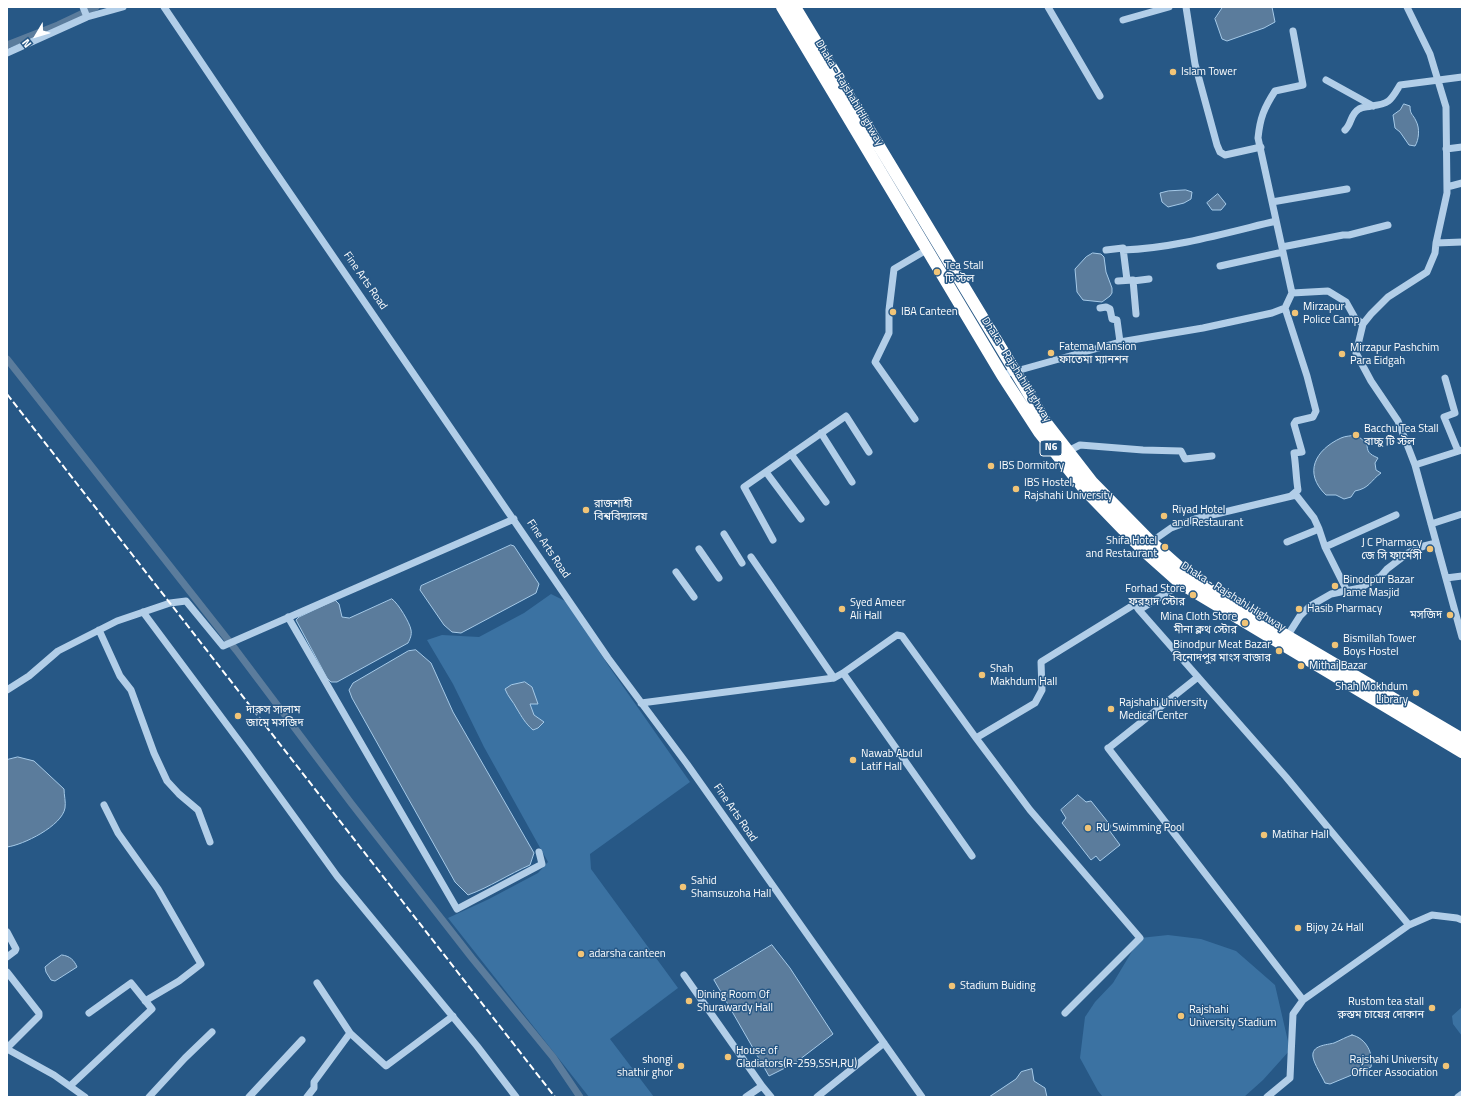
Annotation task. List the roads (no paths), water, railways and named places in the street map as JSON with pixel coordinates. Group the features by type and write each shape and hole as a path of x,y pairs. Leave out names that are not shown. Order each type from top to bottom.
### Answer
{"highway":[{"name":"Dhaka - Rajshahi Highway","path":"782,7 928,249 1002,376 1039,432 1085,490 1144,551 1180,583 1285,639 1462,739"},
{"name":"Dhaka - Rajshahi Highway","path":"795,7 937,240 1014,372 1047,424 1092,482 1151,542 1186,574 1462,752"}],"street":[{"path":"83,7 87,17"},
{"path":"7,53 87,17 123,7"},
{"name":"Fine Arts Road","path":"164,7 261,152 641,703 687,764 922,1097"},
{"path":"1048,7 1100,96"},
{"path":"1123,20 1169,7"},
{"path":"1186,7 1196,64 1220,152 1225,155 1261,147"},
{"path":"1407,7 1430,54 1446,107 1447,193 1435,253 1427,272 1388,297 1363,324 1356,353 1371,381 1398,421 1415,465 1462,637"},
{"path":"1002,376 1120,342 1209,327 1272,313 1285,308 1292,294 1258,138 1259,122 1266,105 1275,91 1303,85 1293,31"},
{"path":"1345,130 1348,127 1352,114 1360,108 1390,101 1400,85 1462,77"},
{"path":"1326,80 1373,106"},
{"path":"1446,149 1462,146"},
{"path":"1447,187 1462,183"},
{"path":"1272,202 1348,189"},
{"path":"1106,250 1123,248 1123,250 1148,249 1276,221"},
{"path":"1220,266 1283,249 1388,225"},
{"path":"1436,243 1462,242"},
{"path":"915,419 875,362 889,333 889,310 894,269 928,249"},
{"path":"1123,250 1136,314"},
{"path":"1118,282 1149,279"},
{"path":"1292,294 1328,291 1346,302 1355,318 1363,324"},
{"path":"1100,308 1106,307 1110,309 1112,319 1117,320 1120,342"},
{"path":"1285,308 1307,376 1316,411 1313,417 1296,421 1294,424 1302,452 1294,453 1296,469 1295,474 1298,490 1291,496"},
{"path":"1415,465 1460,450 1444,417 1454,413 1445,378"},
{"path":"773,540 744,487 846,416 868,452"},
{"path":"821,433 852,482"},
{"path":"1068,450 1080,445 1143,450 1182,451 1185,459 1212,456"},
{"path":"791,454 826,502"},
{"path":"766,472 801,519"},
{"path":"1151,542 1171,528 1195,519 1296,495 1314,518 1325,547 1347,591"},
{"path":"1431,524 1462,514"},
{"path":"1325,547 1396,515"},
{"path":"7,690 29,676 58,651 117,621 143,612 170,603 186,601 223,646 514,519"},
{"path":"1287,542 1319,529"},
{"path":"724,534 742,563"},
{"path":"1285,639 1300,616 1310,606 1332,594 1360,588 1375,580 1408,553 1424,546 1436,543"},
{"path":"699,549 719,578"},
{"path":"750,557 834,678"},
{"path":"676,572 694,597"},
{"path":"1446,578 1462,576"},
{"path":"1139,610 1180,583"},
{"path":"976,738 1035,704 1042,690 1040,662 1134,604 1286,777 1409,925"},
{"path":"143,612 337,876 453,1016 516,1097"},
{"path":"288,617 457,909 542,864 539,852"},
{"path":"99,630 120,676 131,690 166,781 198,810 210,842"},
{"path":"641,703 834,678 897,635 900,635 1030,810 1140,938 1065,1014"},
{"path":"843,673 972,856"},
{"path":"1198,677 1109,747 1303,1000"},
{"path":"104,805 118,833 158,890 201,964 179,981 145,1001"},
{"path":"1267,1097 1290,1078 1293,1014 1303,1000 1409,925 1432,915 1462,920"},
{"path":"7,932 16,949 7,957"},
{"path":"7,972 39,1013 39,1016 7,1048 54,1075 85,1097"},
{"path":"684,975 771,1097"},
{"path":"70,1086 152,1009 131,983 88,1013"},
{"path":"317,983 350,1033 386,1066 453,1016"},
{"path":"149,1097 185,1058 212,1032"},
{"path":"307,1097 314,1088 314,1082 350,1033"},
{"path":"249,1097 302,1040"},
{"path":"817,1097 884,1044"},
{"path":"746,1097 762,1086"},
{"path":"1458,1097 1462,1094"}],"waterway":[{"path":"7,45 58,25 96,7"},
{"path":"7,359 236,650 351,803 472,958 553,1057 580,1097"}],"railway":[{"path":"7,394 555,1097"}],"place":[{"name":"Islam Tower","path":"1173,72"},
{"name":"Tea Stall টি স্টল","path":"937,272"},
{"name":"IBA Canteen","path":"893,312"},
{"name":"Mirzapur Police Camp","path":"1295,313"},
{"name":"Fatema Mansion ফাতেমা ম্যানশন","path":"1051,353"},
{"name":"Mirzapur Pashchim Para Eidgah","path":"1342,354"},
{"name":"Bacchu Tea Stall বাচ্চু টি স্টল","path":"1356,435"},
{"name":"IBS Dormitory","path":"991,466"},
{"name":"IBS Hostel, Rajshahi University","path":"1016,489"},
{"name":"রাজশাহী বিশ্ববিদ্যালয়","path":"586,510"},
{"name":"Riyad Hotel and Restaurant","path":"1164,516"},
{"name":"Shifa Hotel and Restaurant","path":"1165,547"},
{"name":"J C Pharmacy জে সি ফার্মেসী","path":"1430,549"},
{"name":"Binodpur Bazar Jame Masjid","path":"1335,586"},
{"name":"Forhad Store ফরহাদ স্টোর","path":"1193,595"},
{"name":"Syed Ameer Ali Hall","path":"842,609"},
{"name":"Hasib Pharmacy","path":"1299,609"},
{"name":"মসজিদ","path":"1450,615"},
{"name":"Mina Cloth Store মীনা ক্লথ স্টোর","path":"1245,623"},
{"name":"Bismillah Tower Boys Hostel","path":"1335,645"},
{"name":"Binodpur Meat Bazar বিনোদপুর মাংস বাজার","path":"1279,651"},
{"name":"Mithai Bazar","path":"1301,666"},
{"name":"Shah Makhdum Hall","path":"982,675"},
{"name":"Shah Mokhdum Library","path":"1416,693"},
{"name":"Rajshahi University Medical Center","path":"1111,709"},
{"name":"দারুস সালাম জামে মসজিদ","path":"238,716"},
{"name":"Nawab Abdul Latif Hall","path":"853,760"},
{"name":"RU Swimming Pool","path":"1088,828"},
{"name":"Matihar Hall","path":"1264,835"},
{"name":"Sahid Shamsuzoha Hall","path":"683,887"},
{"name":"Bijoy 24 Hall","path":"1298,928"},
{"name":"adarsha canteen","path":"581,954"},
{"name":"Stadium Buiding","path":"952,986"},
{"name":"Dining Room Of Shurawardy Hall","path":"689,1001"},
{"name":"Rustom tea stall রুস্তম চায়ের দোকান","path":"1432,1008"},
{"name":"Rajshahi University Stadium","path":"1181,1016"},
{"name":"House of Gladiators(R-259,SSH,RU)","path":"728,1057"},
{"name":"shongi shathir ghor","path":"681,1066"},
{"name":"Rajshahi University Officer Association","path":"1446,1066"}]}
